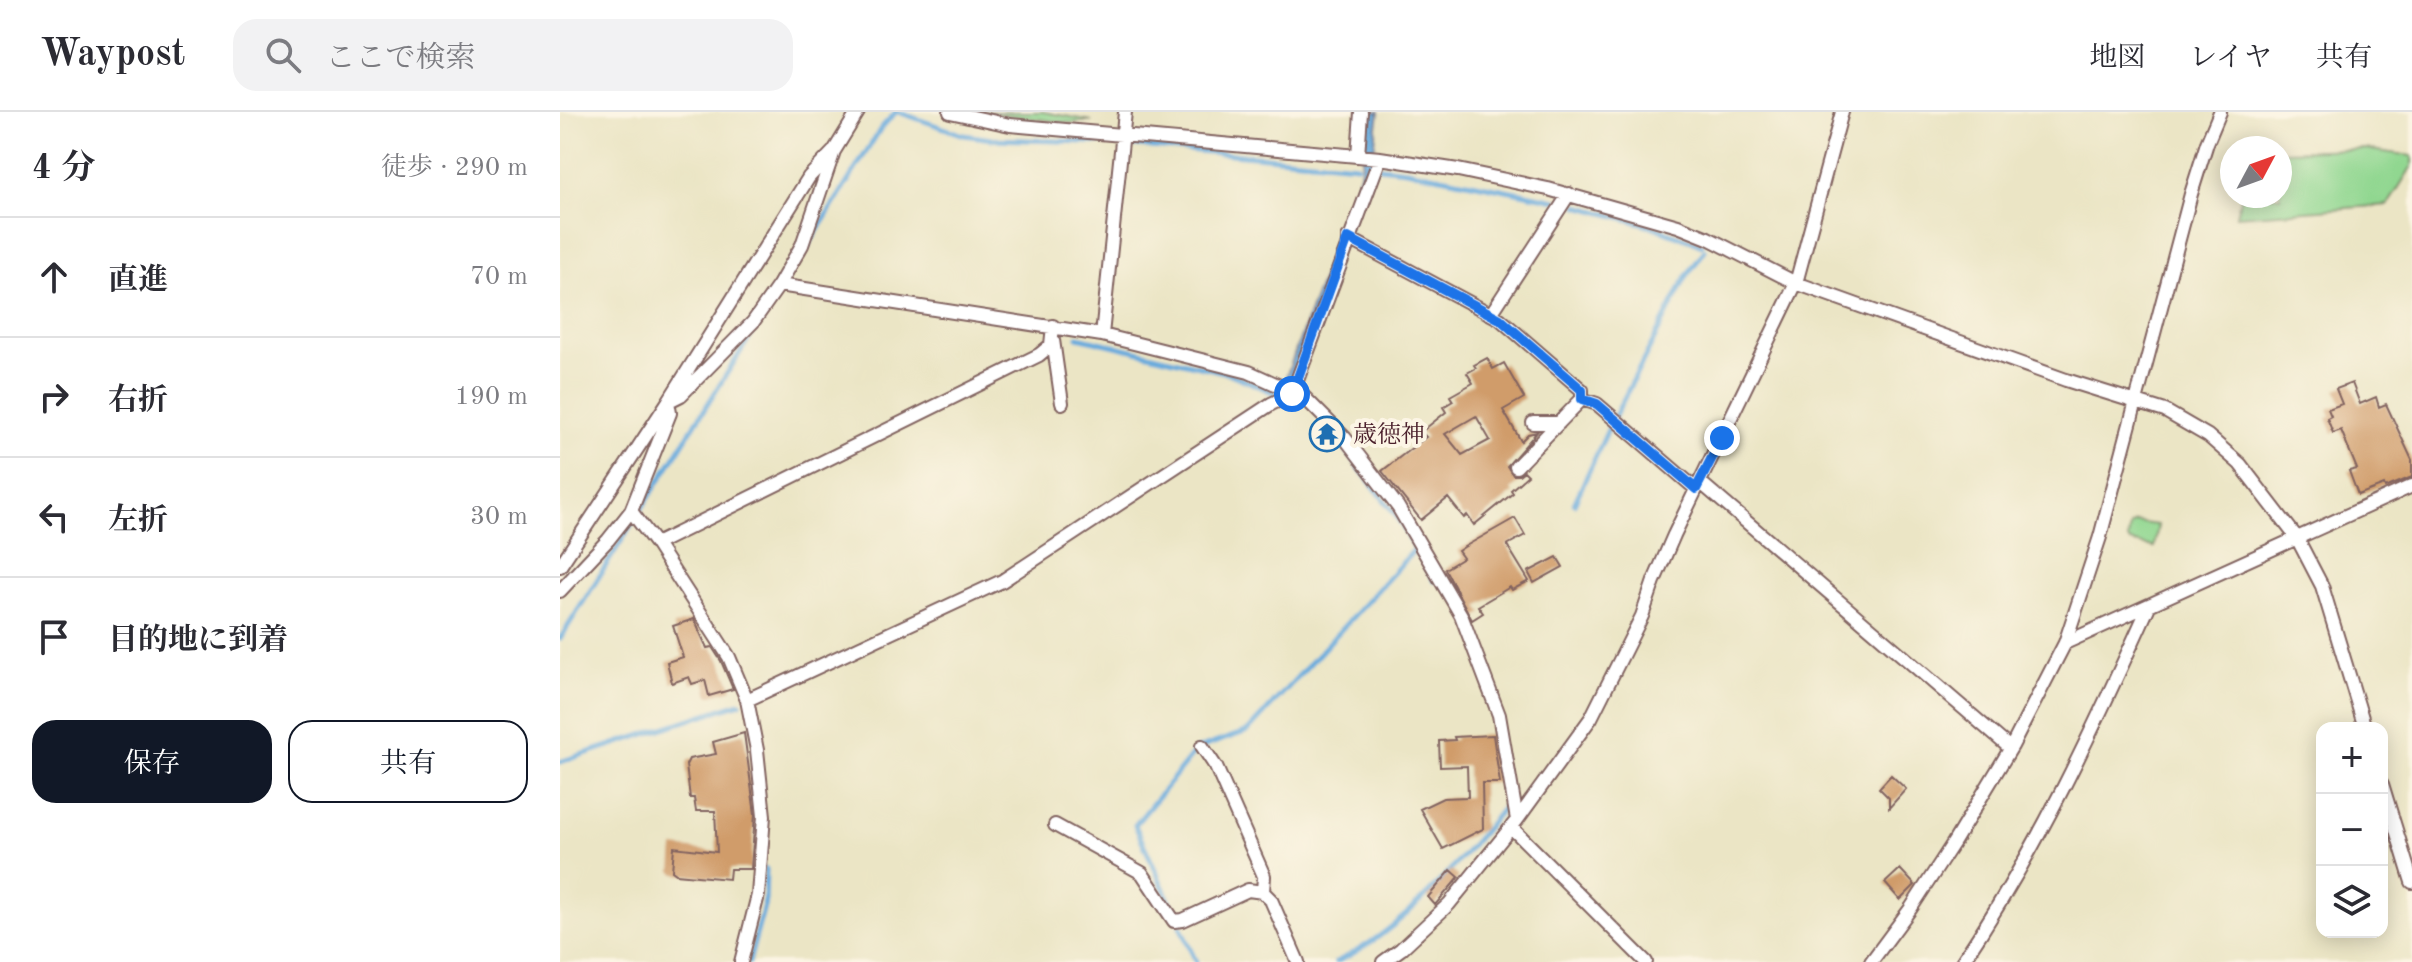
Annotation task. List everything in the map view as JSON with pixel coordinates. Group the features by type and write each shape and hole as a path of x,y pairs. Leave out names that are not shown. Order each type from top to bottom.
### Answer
{"street":[{"path":"560,566 668,402 809,177 834,151 858,112"},
{"path":"950,112 1010,125 1368,157 1471,173 1569,194 1678,226 1796,283 2066,380 2137,400 2189,423 2208,436 2240,464 2297,538 2322,586 2363,722"},
{"path":"1102,335 1125,112"},
{"path":"747,700 1002,581 1271,404 1291,394 1348,238 1368,157 1361,112"},
{"path":"1383,962 1449,904 1515,824 1591,718 1642,616 1654,581 1796,283 1842,112"},
{"path":"1871,962 1911,908 2010,748 2065,643 2100,537 2191,194 2220,112"},
{"path":"668,402 681,395 753,322 779,285 802,245 834,151"},
{"path":"1491,314 1569,194"},
{"path":"1348,238 1505,323 1582,390 1582,399 1516,467"},
{"path":"779,285 1102,335 1249,372 1291,394 1329,420 1398,507 1461,615 1499,715 1515,824 1646,962"},
{"path":"1053,326 1062,403"},
{"path":"656,544 1039,355 1048,349 1053,340"},
{"path":"1582,399 1597,404 1698,486 2010,748"},
{"path":"560,591 631,511 670,413 668,402"},
{"path":"1533,423 1559,423"},
{"path":"2065,643 2412,486"},
{"path":"631,511 729,657 747,700 757,750 764,816 758,895 741,962"},
{"path":"1962,962 1992,918 2042,826 2107,699 2149,606"},
{"path":"1202,746 1216,767 1264,876 1263,892"},
{"path":"2385,794 2412,882"},
{"path":"1055,825 1142,873 1174,921 1248,890 1263,892 1271,900 1298,962"}],"green space":[{"path":"981,112 1043,112 1092,121 1071,123"},
{"path":"2365,149 2412,156 2412,166 2388,205 2236,216 2238,208 2292,208 2292,151"},
{"path":"2135,522 2158,525 2154,547 2130,542 2130,526"}],"water":[{"path":"1369,112 1379,112 1372,165 1290,382 1285,380 1360,174"}],"building":[{"path":"1487,358 1493,369 1504,363 1524,398 1503,410 1521,441 1528,434 1537,432 1507,466 1513,475 1524,471 1528,475 1511,490 1513,493 1474,525 1448,498 1421,520 1382,471 1426,437 1421,432 1446,412 1443,407 1453,401 1450,396 1473,383 1467,373 1476,368 1474,365","holes":["1476,416 1490,440 1462,455 1445,434"]},
{"path":"2352,383 2360,404 2376,397 2379,407 2386,404 2412,460 2412,477 2358,495 2349,471 2357,469 2341,430 2333,433 2327,418 2331,416 2328,409 2342,404 2336,389"},
{"path":"1515,518 1525,535 1507,545 1529,581 1512,590 1510,587 1478,606 1483,613 1472,620 1445,569 1463,558 1458,551"},
{"path":"1557,557 1563,567 1534,583 1528,572"},
{"path":"694,619 707,648 712,647 721,661 733,689 709,696 705,680 692,684 689,677 672,683 667,662 683,657 673,626"},
{"path":"744,733 755,814 751,869 730,869 729,879 676,874 672,871 674,847 717,852 715,811 696,811 694,798 690,798 686,765 689,759 716,754 713,742"},
{"path":"1493,735 1500,783 1482,783 1483,829 1443,849 1420,809 1443,798 1468,797 1467,766 1440,767 1439,741"},
{"path":"1891,775 1906,789 1889,808 1889,798 1879,788"},
{"path":"1900,869 1915,885 1900,900 1885,883"},
{"path":"1451,870 1459,877 1435,905 1428,897"}],"waterway":[{"path":"806,249 881,128 896,112"},
{"path":"898,112 964,135 992,139 1117,143"},
{"path":"1129,145 1357,165"},
{"path":"1380,167 1556,200"},
{"path":"1578,206 1648,225 1702,245"},
{"path":"1615,416 1686,277 1705,250"},
{"path":"641,510 760,321"},
{"path":"1078,337 1228,373 1277,394"},
{"path":"1574,504 1611,423"},
{"path":"1335,435 1354,460"},
{"path":"1357,465 1395,514 1434,581"},
{"path":"560,639 632,524"},
{"path":"1174,911 1135,825 1197,749 1248,731 1415,549"},
{"path":"2150,612 2169,602"},
{"path":"560,762 740,703"},
{"path":"1336,962 1385,932 1431,891 1509,800 1508,795"},
{"path":"749,962 765,902 766,869"},
{"path":"1180,926 1196,962"}],"place":[{"name":"歳徳神","path":"1327,434"}],"route":[{"path":"1292,394 1348,238 1505,323 1582,390 1582,399 1597,404 1696,489 1722,438"}]}
